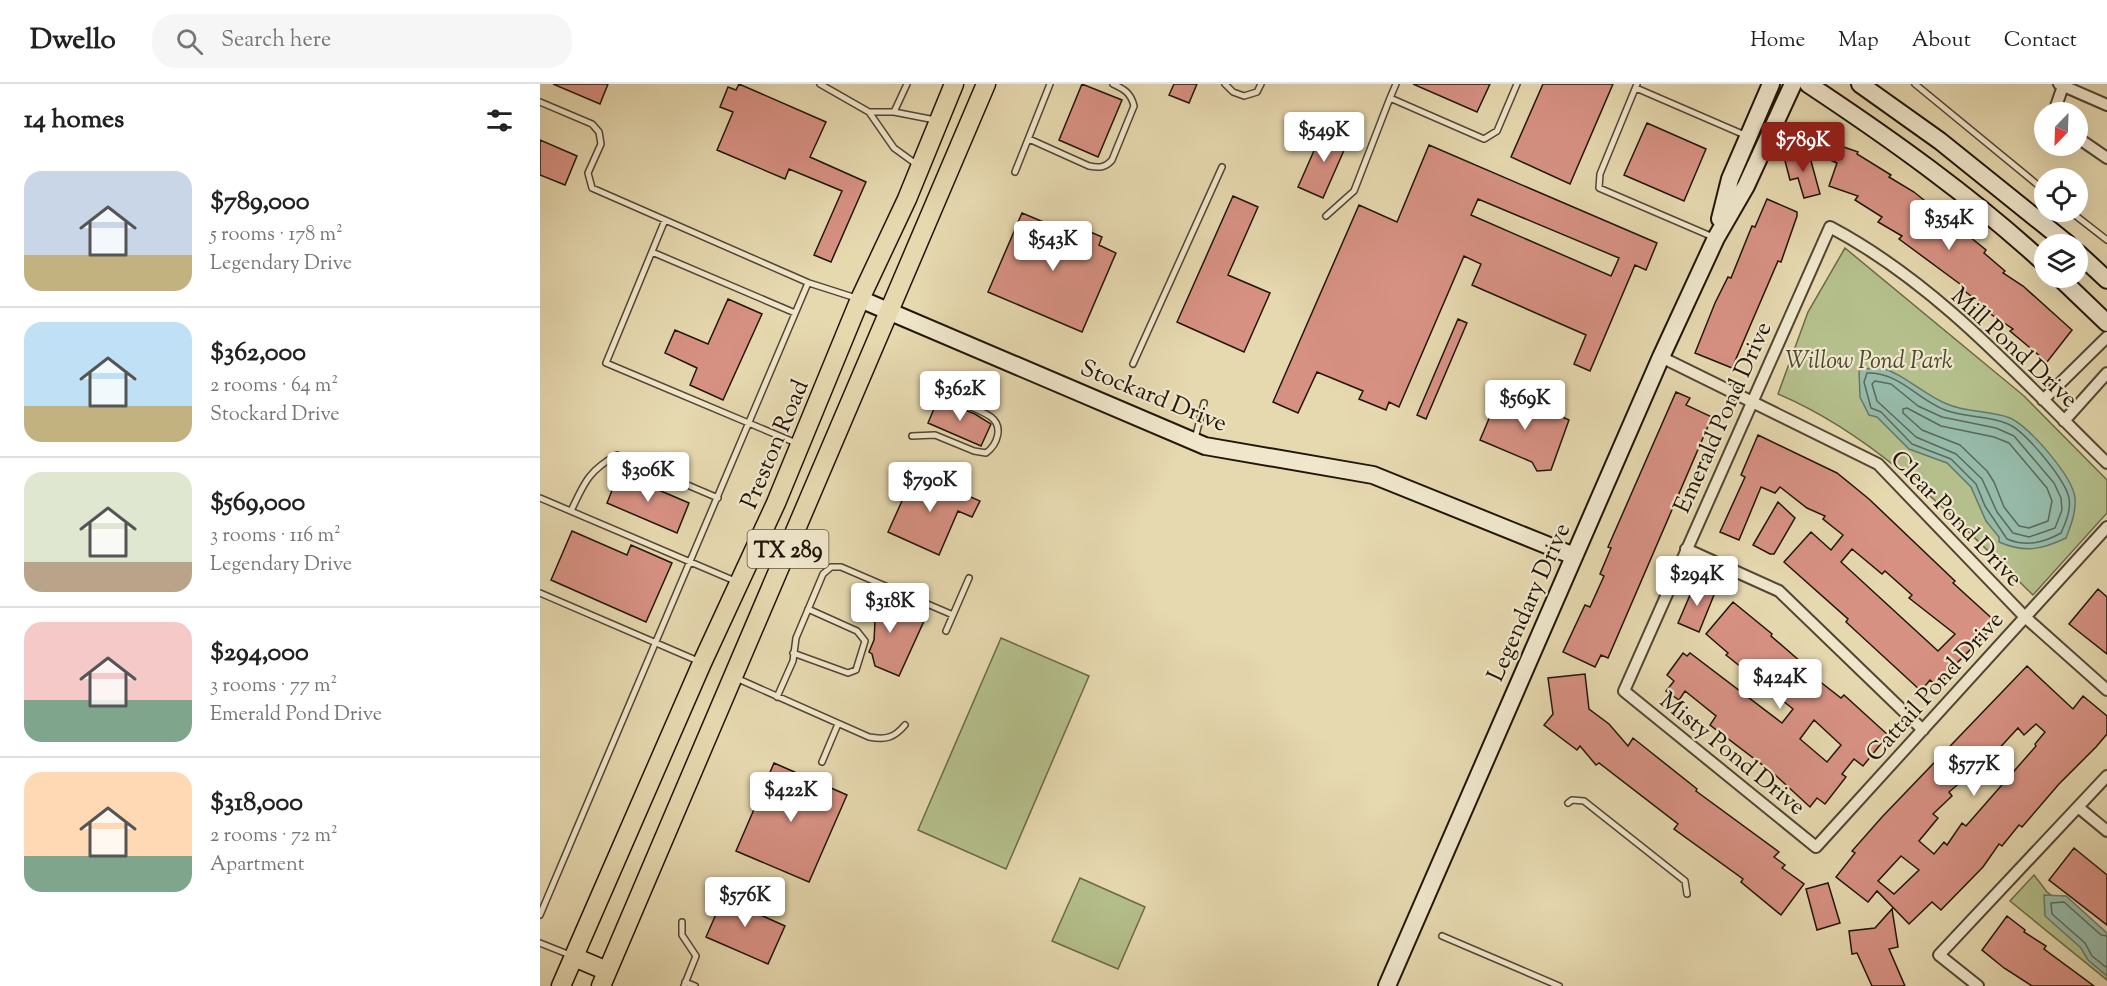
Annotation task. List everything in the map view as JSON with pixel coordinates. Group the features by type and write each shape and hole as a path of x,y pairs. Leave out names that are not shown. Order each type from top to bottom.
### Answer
{"main road":[{"name":"TX 289","path":"604,978 986,84"},
{"name":"Preston Road","path":"561,986 702,663 801,444 860,299 920,167 939,121 949,86"},
{"path":"702,663 733,677"},
{"path":"574,957 604,978"}],"street":[{"name":"Legendary Drive","path":"1716,238 1730,179 1771,84"},
{"name":"Legendary Drive","path":"1387,986 1661,357 1716,238 1746,186 1793,84"},
{"path":"1808,84 1918,159 2034,255"},
{"path":"1860,84 1949,148 2056,234"},
{"path":"2057,102 2061,85 2107,105"},
{"path":"2088,145 2107,158"},
{"name":"Mill Pond Drive","path":"1830,227 1858,242 1963,321 2107,463"},
{"name":"Emerald Pond Drive","path":"1624,691 1830,227"},
{"path":"2088,262 2107,280"},
{"path":"2071,288 2107,322"},
{"name":"Stockard Drive","path":"860,299 1205,446 1373,475 1574,556"},
{"path":"2043,400 2107,338"},
{"name":"Clear Pond Drive","path":"1661,357 1878,464 2025,618 2107,690"},
{"path":"2064,421 2107,373"},
{"name":"Cattail Pond Drive","path":"1816,847 2107,527"},
{"path":"1686,549 1779,591 1923,730"},
{"name":"Misty Pond Drive","path":"1624,691 1816,847"},
{"path":"1978,986 1938,955 2107,776"},
{"path":"2078,807 2107,831"}],"lane":[{"path":"820,84 869,112 894,148 920,167"},
{"path":"894,112 906,84"},
{"path":"1015,172 1050,84"},
{"path":"1029,139 1089,166 1098,168 1107,166 1112,160 1134,106 1132,97 1126,90 1113,84"},
{"path":"1226,84 1233,92 1244,96 1257,92 1261,84"},
{"path":"1326,216 1354,191 1396,84"},
{"path":"1390,98 1484,139 1497,131 1517,84"},
{"path":"1916,84 2034,182"},
{"path":"1716,238 1599,188 1600,174 1636,86 1749,137"},
{"path":"540,102 592,124 599,132 601,144 588,173 592,188 808,283 860,299"},
{"path":"869,112 894,112 939,121"},
{"path":"1133,364 1222,167"},
{"path":"666,220 606,363 801,444"},
{"path":"2084,222 2107,240"},
{"path":"652,252 795,313"},
{"path":"540,915 808,283"},
{"path":"912,436 935,435 986,453 997,440 998,429 992,418 925,389"},
{"path":"1194,441 1204,403"},
{"path":"571,511 587,477 601,464 617,455 718,498"},
{"path":"540,500 740,583"},
{"path":"777,697 793,661 796,638 808,609 823,574 831,567 841,567 953,615"},
{"path":"946,631 969,578"},
{"path":"540,593 702,663"},
{"path":"793,653 848,673 856,670 863,655 865,641 857,631 808,609"},
{"path":"733,677 869,737 883,739 896,735 905,725"},
{"path":"822,762 838,724"},
{"path":"1568,803 1572,800 1584,801 1685,881 1688,888 1687,894"},
{"path":"682,922 682,935 696,956 685,984 695,986"},
{"path":"1442,936 1559,986"},
{"path":"540,943 574,957"}],"green space":[{"name":"Willow Pond Park","path":"1845,248 2024,396 2107,480 2107,513 2033,595 1945,509 1883,456 1815,412 1778,394 1808,312"},
{"path":"1001,638 1089,676 1006,869 918,830"},
{"path":"2034,875 2047,892 2107,938 2107,980 2010,901"},
{"path":"1080,878 1145,907 1118,969 1052,941"}],"water":[{"path":"1879,367 1897,374 1947,404 2010,418 2028,431 2059,466 2072,489 2075,509 2066,538 2033,549 2016,548 1999,542 1999,537 1986,521 1971,487 1947,463 1909,449 1877,417 1869,415 1860,397 1859,370"},
{"path":"2044,895 2066,896 2107,933 2107,976 2088,960 2081,948 2045,916"}],"building":[{"path":"553,84 608,84 600,104"},
{"path":"739,84 826,122 810,157 866,182 831,262 814,255 842,191 789,169 785,179 717,150 733,112 720,107 728,87 736,90"},
{"path":"1082,84 1122,100 1098,157 1059,140"},
{"path":"1174,84 1197,84 1189,103 1169,95"},
{"path":"1413,84 1490,84 1477,112"},
{"path":"1543,84 1613,84 1570,184 1511,157"},
{"path":"1647,123 1706,149 1684,201 1624,175"},
{"path":"1324,128 1349,139 1323,198 1298,187"},
{"path":"540,140 577,156 565,185 540,175"},
{"path":"1835,144 1858,152 1857,154 1891,175 1889,177 1914,192 1986,250 1984,253 2005,271 2003,273 2023,286 2072,330 2047,362 2010,331 2013,329 1986,311 1987,309 1962,289 1964,287 1899,239 1902,236 1878,222 1882,217 1855,200 1858,196 1829,186 1837,163 1830,160"},
{"path":"1429,145 1657,243 1646,270 1635,265 1590,371 1574,364 1586,335 1472,285 1481,264 1464,256 1399,407 1389,402 1386,410 1359,399 1363,391 1317,372 1298,413 1273,402 1359,205 1397,222","holes":["1478,199 1619,258 1611,276 1471,215"]},
{"path":"1808,150 1820,194 1804,198 1798,178 1790,180 1784,157"},
{"path":"1233,196 1258,207 1228,275 1270,293 1244,352 1177,322"},
{"path":"1767,199 1797,212 1797,216 1781,262 1778,261 1732,368 1695,353 1715,303 1728,277 1731,278 1752,226 1755,227"},
{"path":"1022,213 1084,239 1088,231 1102,237 1099,245 1116,253 1082,332 988,292"},
{"path":"728,299 762,314 723,400 690,385 697,368 665,353 675,330 708,344"},
{"path":"1458,319 1467,323 1426,419 1417,415"},
{"path":"1501,390 1569,420 1551,470 1537,471 1532,462 1480,440"},
{"path":"1676,392 1690,398 1686,405 1712,417 1608,658 1601,655 1595,667 1563,652 1585,605 1590,607 1604,576 1600,574 1611,548 1608,547"},
{"path":"938,399 975,414 991,424 981,446 928,423"},
{"path":"1758,435 1837,473 1869,499 1955,581 1953,583 1997,623 1955,665 1938,687 1930,680 1921,691 1846,622 1848,619 1784,562 1811,532 1831,550 1843,535 1823,519 1825,516 1807,508 1780,487 1775,493 1761,487 1739,540 1720,532 1745,477 1741,475","holes":["1852,549 1882,574 1885,571 1912,595 1909,598 1955,634 1938,651 1841,562"]},
{"path":"915,472 980,501 972,517 958,511 939,555 888,532"},
{"path":"619,473 689,503 677,533 607,503"},
{"path":"1778,502 1795,518 1774,554 1770,554 1753,545"},
{"path":"572,531 627,555 631,545 672,563 646,622 551,580"},
{"path":"1696,581 1716,590 1699,632 1678,623"},
{"path":"2098,589 2107,597 2107,654 2069,624"},
{"path":"864,594 924,621 899,676 875,666 872,654 869,652 874,640 875,622 855,614"},
{"path":"1733,602 1772,634 1771,636 1816,675 1814,677 1841,698 1844,695 1888,735 1863,766 1854,759 1842,774 1846,777 1825,804 1817,798 1810,807 1773,773 1710,725 1716,716 1685,691 1679,700 1666,691 1674,681 1667,675 1683,653 1687,656 1690,653 1782,723 1793,709 1726,655 1728,653 1706,634","holes":["1814,720 1841,745 1827,762 1800,739"]},
{"path":"2027,666 2073,709 2083,696 2107,716 2107,734 2022,827 2019,825 2002,846 1999,844 1983,867 1941,910 1932,902 1909,924 1877,891 1868,902 1836,877 1855,853 1852,851","holes":["2036,724 2045,732 2035,744 2036,746 1966,826 1962,823 1947,845 1944,842 1934,854 1919,841 1938,818 1933,814 1952,796 1949,792 1976,769 1982,776 1999,760 1994,754 2018,728 2024,735","1901,856 1919,870 1894,894 1878,881"]},
{"path":"1585,674 1589,709 1609,724 1628,746 1633,738 1697,789 1696,791 1779,852 1774,857 1785,865 1782,868 1804,884 1781,915 1741,882 1743,879 1674,829 1678,824 1599,763 1596,765 1580,746 1577,750 1544,725 1553,714 1548,678"},
{"path":"774,763 847,795 809,882 736,851"},
{"path":"2074,848 2107,875 2107,925 2049,880"},
{"path":"1828,883 1840,923 1817,930 1806,889"},
{"path":"727,889 760,904 756,913 785,926 768,964 706,937"},
{"path":"1892,909 1898,947 1889,949 1905,986 1872,986 1857,953 1852,954 1849,931 1875,928"},
{"path":"2007,916 2025,930 2024,932 2046,946 2044,949 2094,986 2032,986 2004,968 1982,950"}]}
